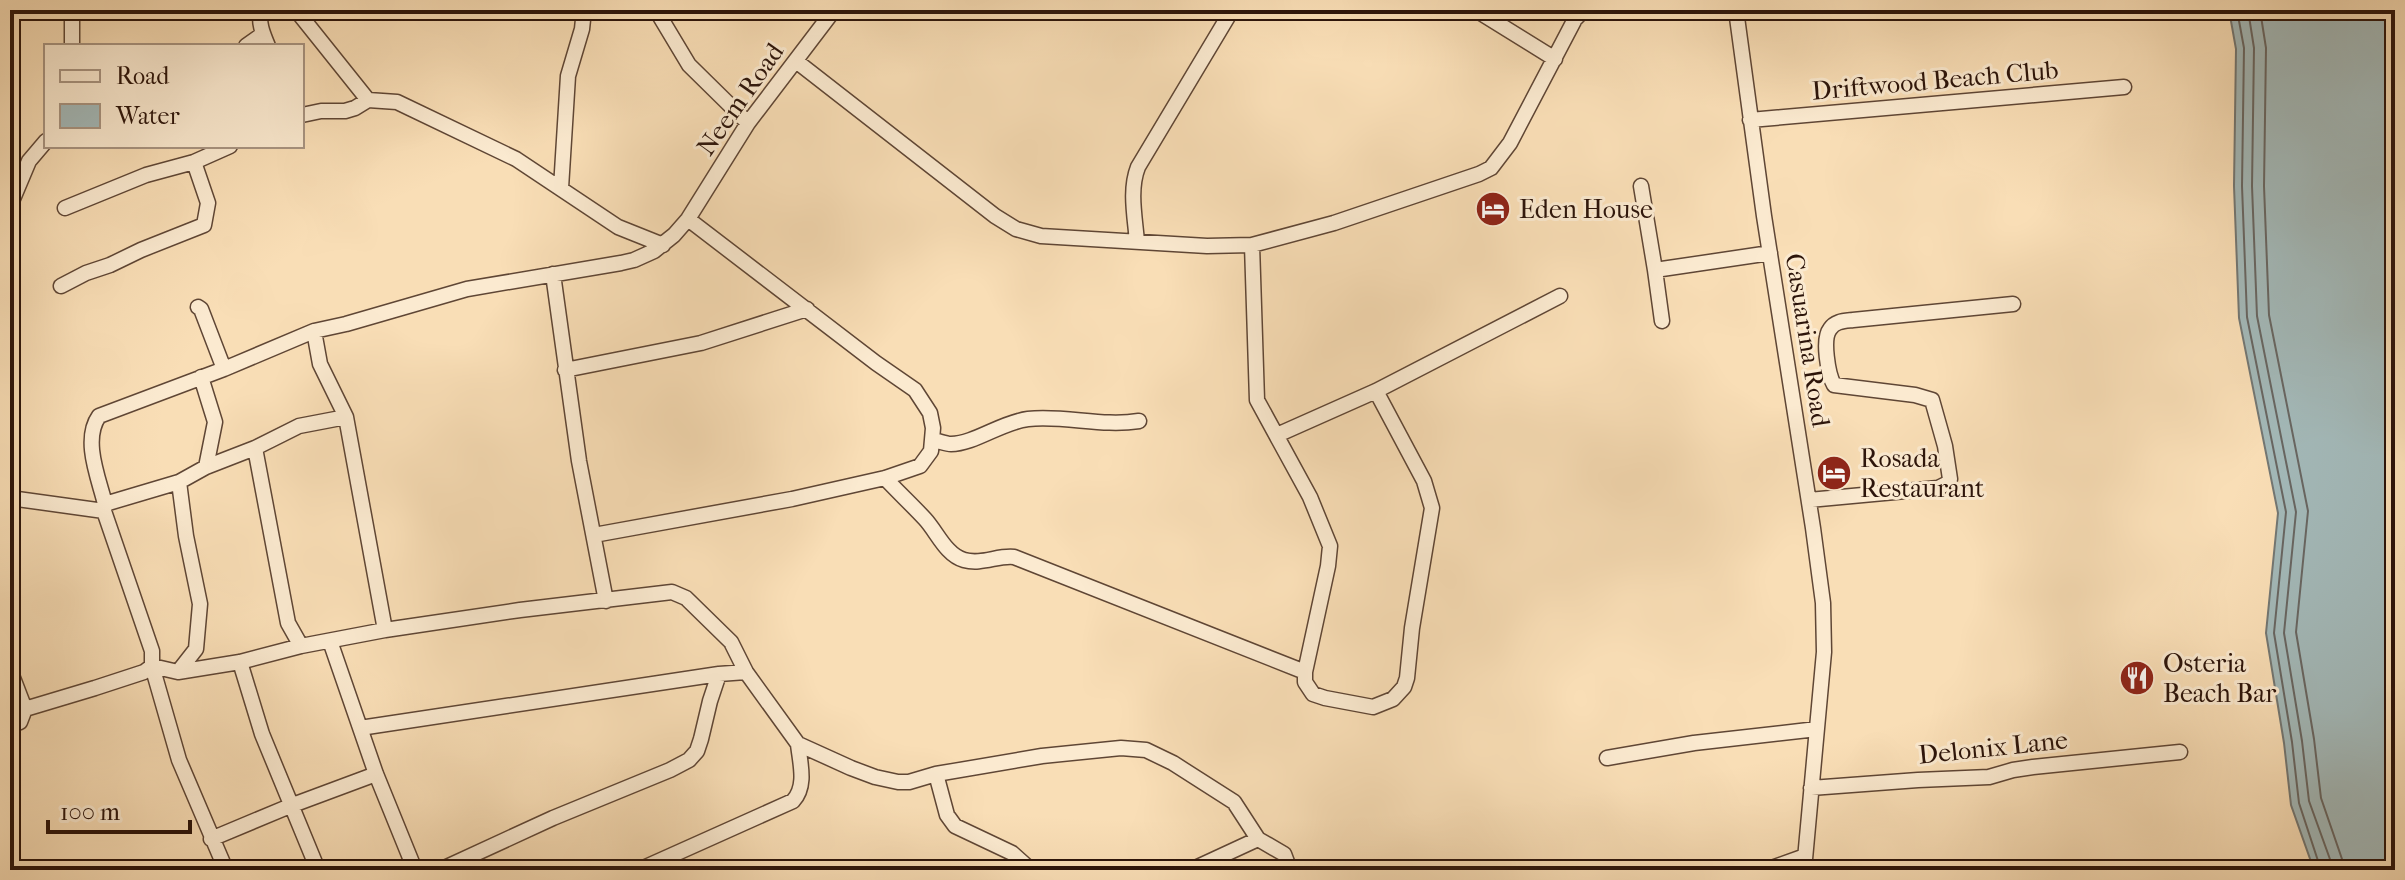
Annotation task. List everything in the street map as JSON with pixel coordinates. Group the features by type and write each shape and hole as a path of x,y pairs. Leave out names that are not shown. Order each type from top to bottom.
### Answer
{"street":[{"path":"72,10 72,44"},
{"path":"261,10 259,17 266,40"},
{"path":"296,10 368,100"},
{"path":"561,188 568,76 582,29 584,10"},
{"path":"656,10 689,65 748,123"},
{"name":"Neem Road","path":"663,245 688,219 748,123 834,10"},
{"path":"1137,242 1133,178 1232,10"},
{"path":"1476,10 1555,59"},
{"path":"796,61 1006,224 1027,233 1137,242 1252,245 1334,223 1491,168 1510,143 1575,19 1584,10"},
{"name":"Casuarina Road","path":"1736,10 1823,603 1824,652 1805,863"},
{"name":"Driftwood Beach Club","path":"1750,120 2124,87"},
{"path":"304,111 345,111 368,100 397,102 516,159 618,227 663,245"},
{"path":"10,206 29,161 44,143"},
{"path":"65,208 146,175 194,162 226,148"},
{"path":"61,286 204,225 208,203 194,162"},
{"path":"1641,186 1662,321"},
{"path":"594,535 792,499 885,478 920,466 931,451 930,413 915,390 688,219"},
{"path":"226,870 179,760 152,666 152,651 105,508 92,448 95,421 107,411 129,406 314,331 467,289 634,260 663,245"},
{"path":"1252,245 1256,395 1310,497 1330,546 1305,682 1313,694 1373,707 1393,699 1404,687 1407,678 1432,508 1424,481 1376,391"},
{"path":"1655,270 1770,253"},
{"path":"553,274 579,461 606,601"},
{"path":"1277,435 1376,391 1560,296"},
{"path":"1809,500 1938,488 1948,483 1951,472 1932,400 1834,385 1829,372 1828,330 1839,321 2013,304"},
{"path":"198,307 224,369"},
{"path":"565,370 701,343 807,309"},
{"path":"314,331 320,364 346,417 385,630"},
{"path":"201,377 215,422 206,467"},
{"path":"10,498 105,508 179,482 299,426 346,417"},
{"path":"933,440 952,444 1001,425 1027,419 1116,423 1139,421"},
{"path":"255,448 288,623 301,646"},
{"path":"885,478 927,521 952,554 964,560 989,561 1004,556 1014,557 1305,672"},
{"path":"178,672 196,649 200,611 179,482"},
{"path":"25,709 144,672 152,666 178,672 240,662 301,646 385,630 665,592 679,594 731,642 746,672 798,744 802,778 799,795 793,801 639,870"},
{"path":"330,641 376,774 415,870"},
{"path":"240,662 262,734 318,870"},
{"path":"10,670 25,709 20,722 10,725"},
{"path":"360,728 746,672"},
{"path":"440,870 689,760 697,751 719,674"},
{"path":"1607,758 1708,741 1817,729"},
{"path":"798,744 875,777 909,782 936,774 1042,756 1121,748 1146,750 1173,763 1234,802 1258,839 1284,854 1290,870"},
{"name":"Delonix Lane","path":"1811,788 1989,777 2033,767 2180,752"},
{"path":"211,839 376,774"},
{"path":"936,774 947,815 955,826 1012,853 1031,870"},
{"path":"1191,870 1258,839"},
{"path":"1766,870 1805,863"}],"water":[{"path":"2229,10 2395,10 2395,870 2314,870 2291,805 2266,633 2278,513 2239,318 2234,186 2236,49"}],"place":[{"name":"Eden House","path":"1493,209"},
{"name":"Rosada Restaurant","path":"1834,473"},
{"name":"Osteria Beach Bar","path":"2137,678"}]}
